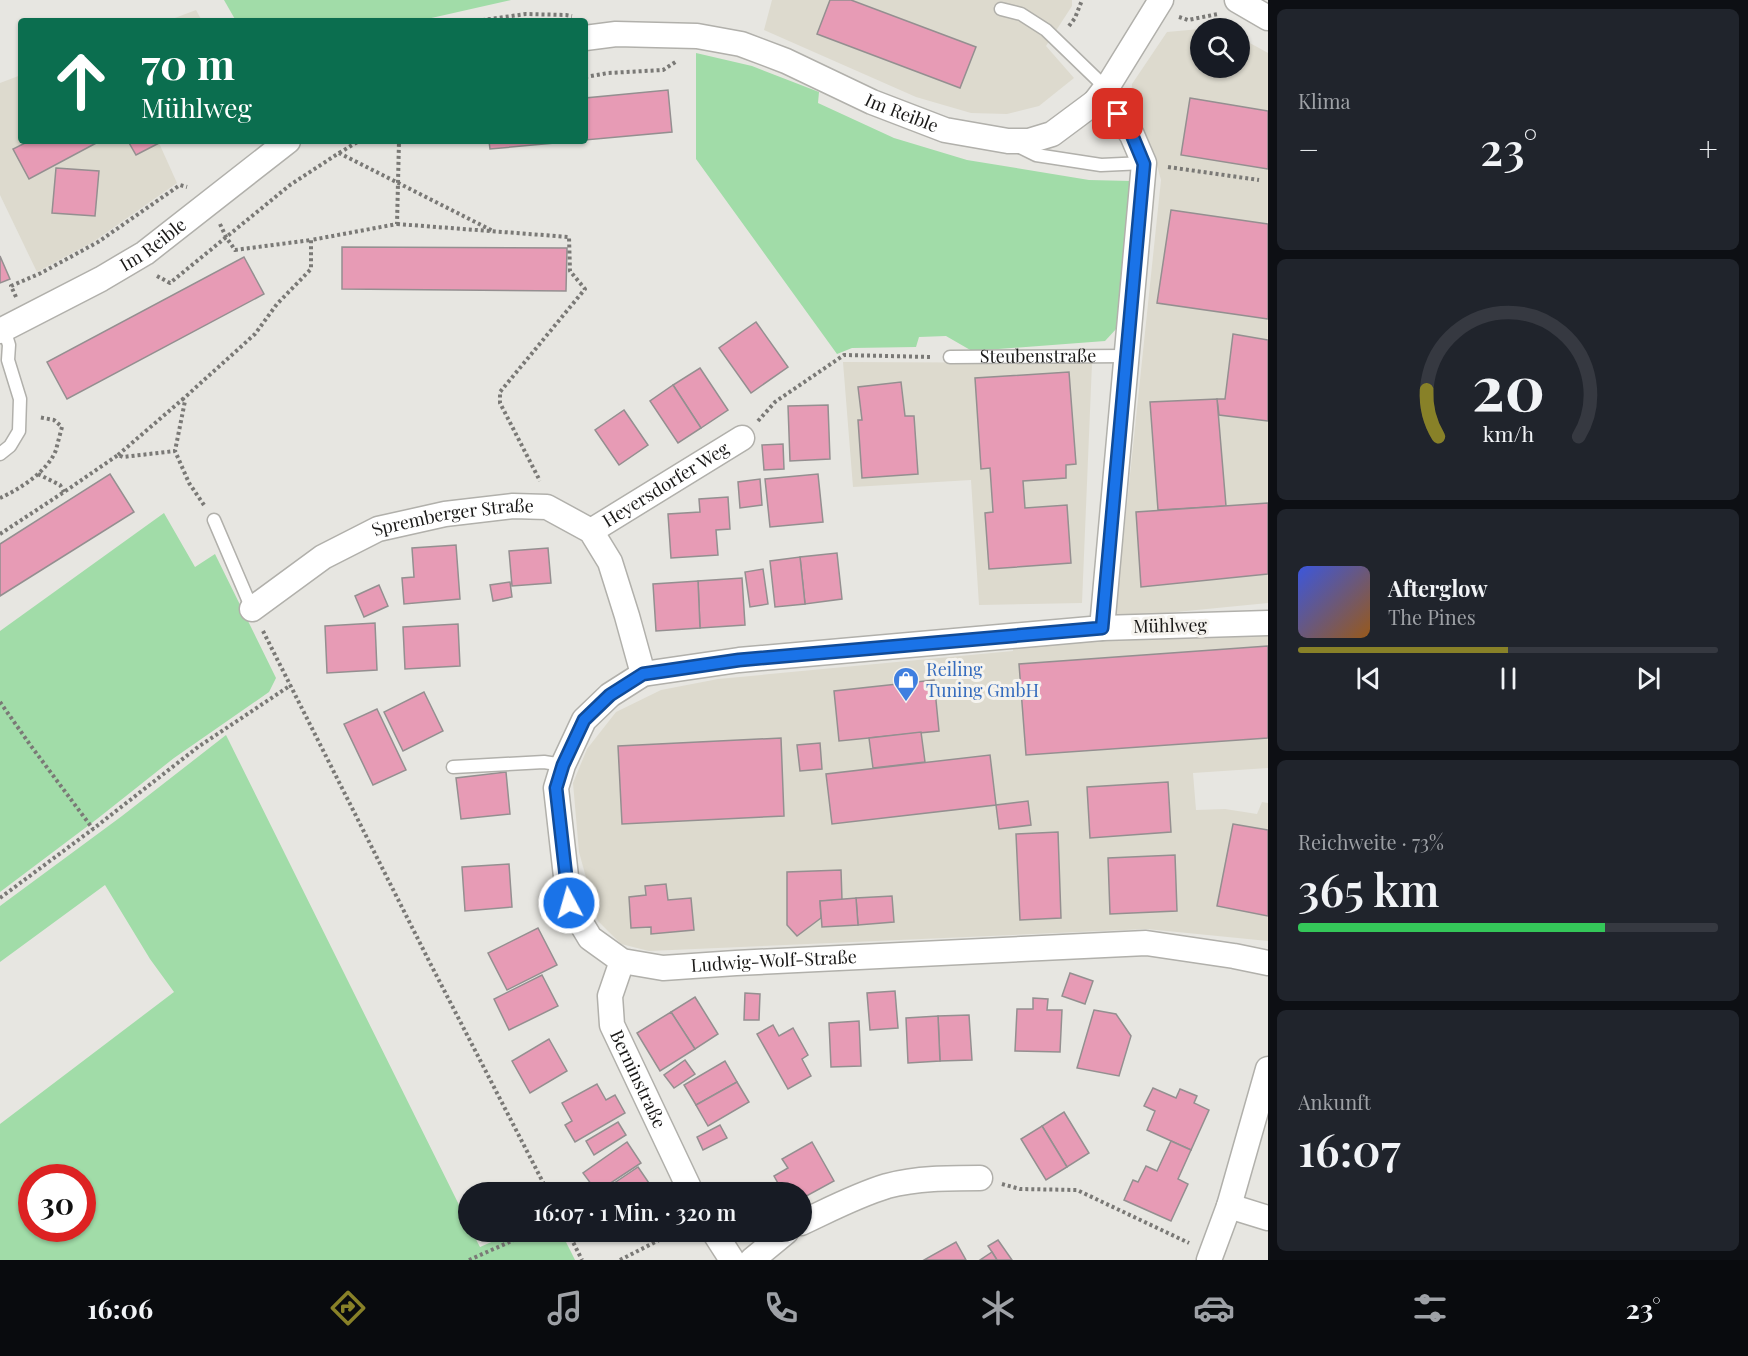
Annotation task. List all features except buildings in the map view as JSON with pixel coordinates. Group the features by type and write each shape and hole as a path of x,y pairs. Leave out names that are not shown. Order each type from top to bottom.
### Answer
{"street":[{"name":"Im Reible","path":"588,38 616,34 697,36 741,44 774,56 872,102 945,130 1008,141 1029,141 1052,134 1101,95 1159,3"},
{"path":"1231,9 1268,18"},
{"path":"1101,95 1132,135 1144,164 1102,628"},
{"name":"Im Reible","path":"2,330 27,319 145,253 284,144"},
{"name":"Heyersdorfer Weg","path":"591,531 742,438"},
{"name":"Spremberger Straße","path":"252,609 323,557 378,529 445,514 513,506 547,507 591,531 610,562 643,674"},
{"name":"Mühlweg","path":"643,674 739,660 1102,628 1268,623"},
{"name":"Ludwig-Wolf-Straße","path":"643,674 610,695 584,720 563,765 556,788 569,903 590,938 622,961 663,968 1146,943 1268,963"},
{"name":"Berninstraße","path":"622,961 610,996 612,1025 685,1182"},
{"path":"1211,1257 1229,1206 1268,1069"},
{"path":"812,1218 888,1186 942,1177 980,1178"},
{"path":"1229,1206 1268,1218"},
{"path":"720,1242 732,1260"},
{"path":"752,1260 774,1242"}],"lane":[{"path":"1001,9 1021,14 1046,30 1058,41 1101,95"},
{"path":"1008,141 1036,155 1101,165 1144,164"},
{"name":"Im Reible","path":"0,454 10,446 19,431 20,399 8,360 9,345 2,330"},
{"name":"Steubenstraße","path":"950,357 1126,356"},
{"path":"214,520 252,609"},
{"path":"453,766 544,762 563,765"}],"path":[{"path":"1058,41 1075,18 1082,0"},
{"path":"1159,3 1181,19 1188,20 1231,9"},
{"path":"588,76 663,70 690,52 697,36"},
{"path":"149,272 170,283 290,185 354,144"},
{"path":"397,224 399,144"},
{"path":"339,153 493,231"},
{"path":"1144,164 1259,180"},
{"path":"27,319 11,286 41,273 98,242 180,185 189,188"},
{"path":"211,202 226,237 235,250 311,240 397,224 568,237 570,271 585,289 500,392 500,403 548,496 547,507"},
{"path":"0,534 118,455 255,334 277,304 311,269 311,240"},
{"path":"742,438 775,402 844,355 950,357"},
{"path":"183,399 185,401 175,451 189,483 214,520"},
{"path":"0,498 38,474 46,466 55,451 62,427 54,420 19,414"},
{"path":"118,455 123,457 175,451"},
{"path":"38,474 60,485 64,492"},
{"path":"252,609 543,1182"},
{"path":"0,898 198,747 291,685"},
{"path":"0,702 93,829"},
{"path":"980,1178 1020,1189 1077,1190 1211,1257"},
{"path":"469,1260 510,1242"},
{"path":"573,1242 582,1260"},
{"path":"620,1260 655,1242"}],"shaded area":[{"path":"772,0 1072,0 1072,6 1046,46 1074,78 1039,106 1007,114 971,113 916,97 764,30"},
{"path":"196,10 200,18 175,18"},
{"path":"1190,30 1190,78 1250,78 1250,43 1268,53 1268,603 1115,618 1161,180 1153,151 1130,113 1132,84 1167,32"},
{"path":"18,76 18,144 159,144 177,183 93,242 37,272 0,195 0,83"},
{"path":"843,362 1092,363 1082,603 979,605 971,480 853,487"},
{"path":"1208,632 1268,632 1268,768 1193,773 1196,810 1225,809 1257,814 1262,802 1268,803 1268,941 1147,929 649,951 621,944 598,921 579,852 573,783 587,749 616,712 661,690 718,679 1013,651 1013,648"}],"green space":[{"path":"224,0 511,0 431,18 234,18"},
{"path":"696,53 752,66 819,92 818,103 894,138 967,160 1089,180 1131,181 1117,328 1105,341 972,351 946,336 919,337 916,347 852,348 837,354 696,159"},
{"path":"164,513 195,567 215,554 276,678 269,692 174,758 0,892 0,631"},
{"path":"226,735 458,1203 458,1242 477,1242 480,1247 491,1242 566,1242 575,1260 0,1260 0,1124 174,992 150,959 105,885 0,962 0,906 122,816"}],"place":[{"name":"Reiling Tuning GmbH","path":"906,703"}],"route":[{"path":"569,903 556,788 563,765 584,720 610,695 643,674 739,660 1102,628 1144,164 1132,135 1118,114"}]}
